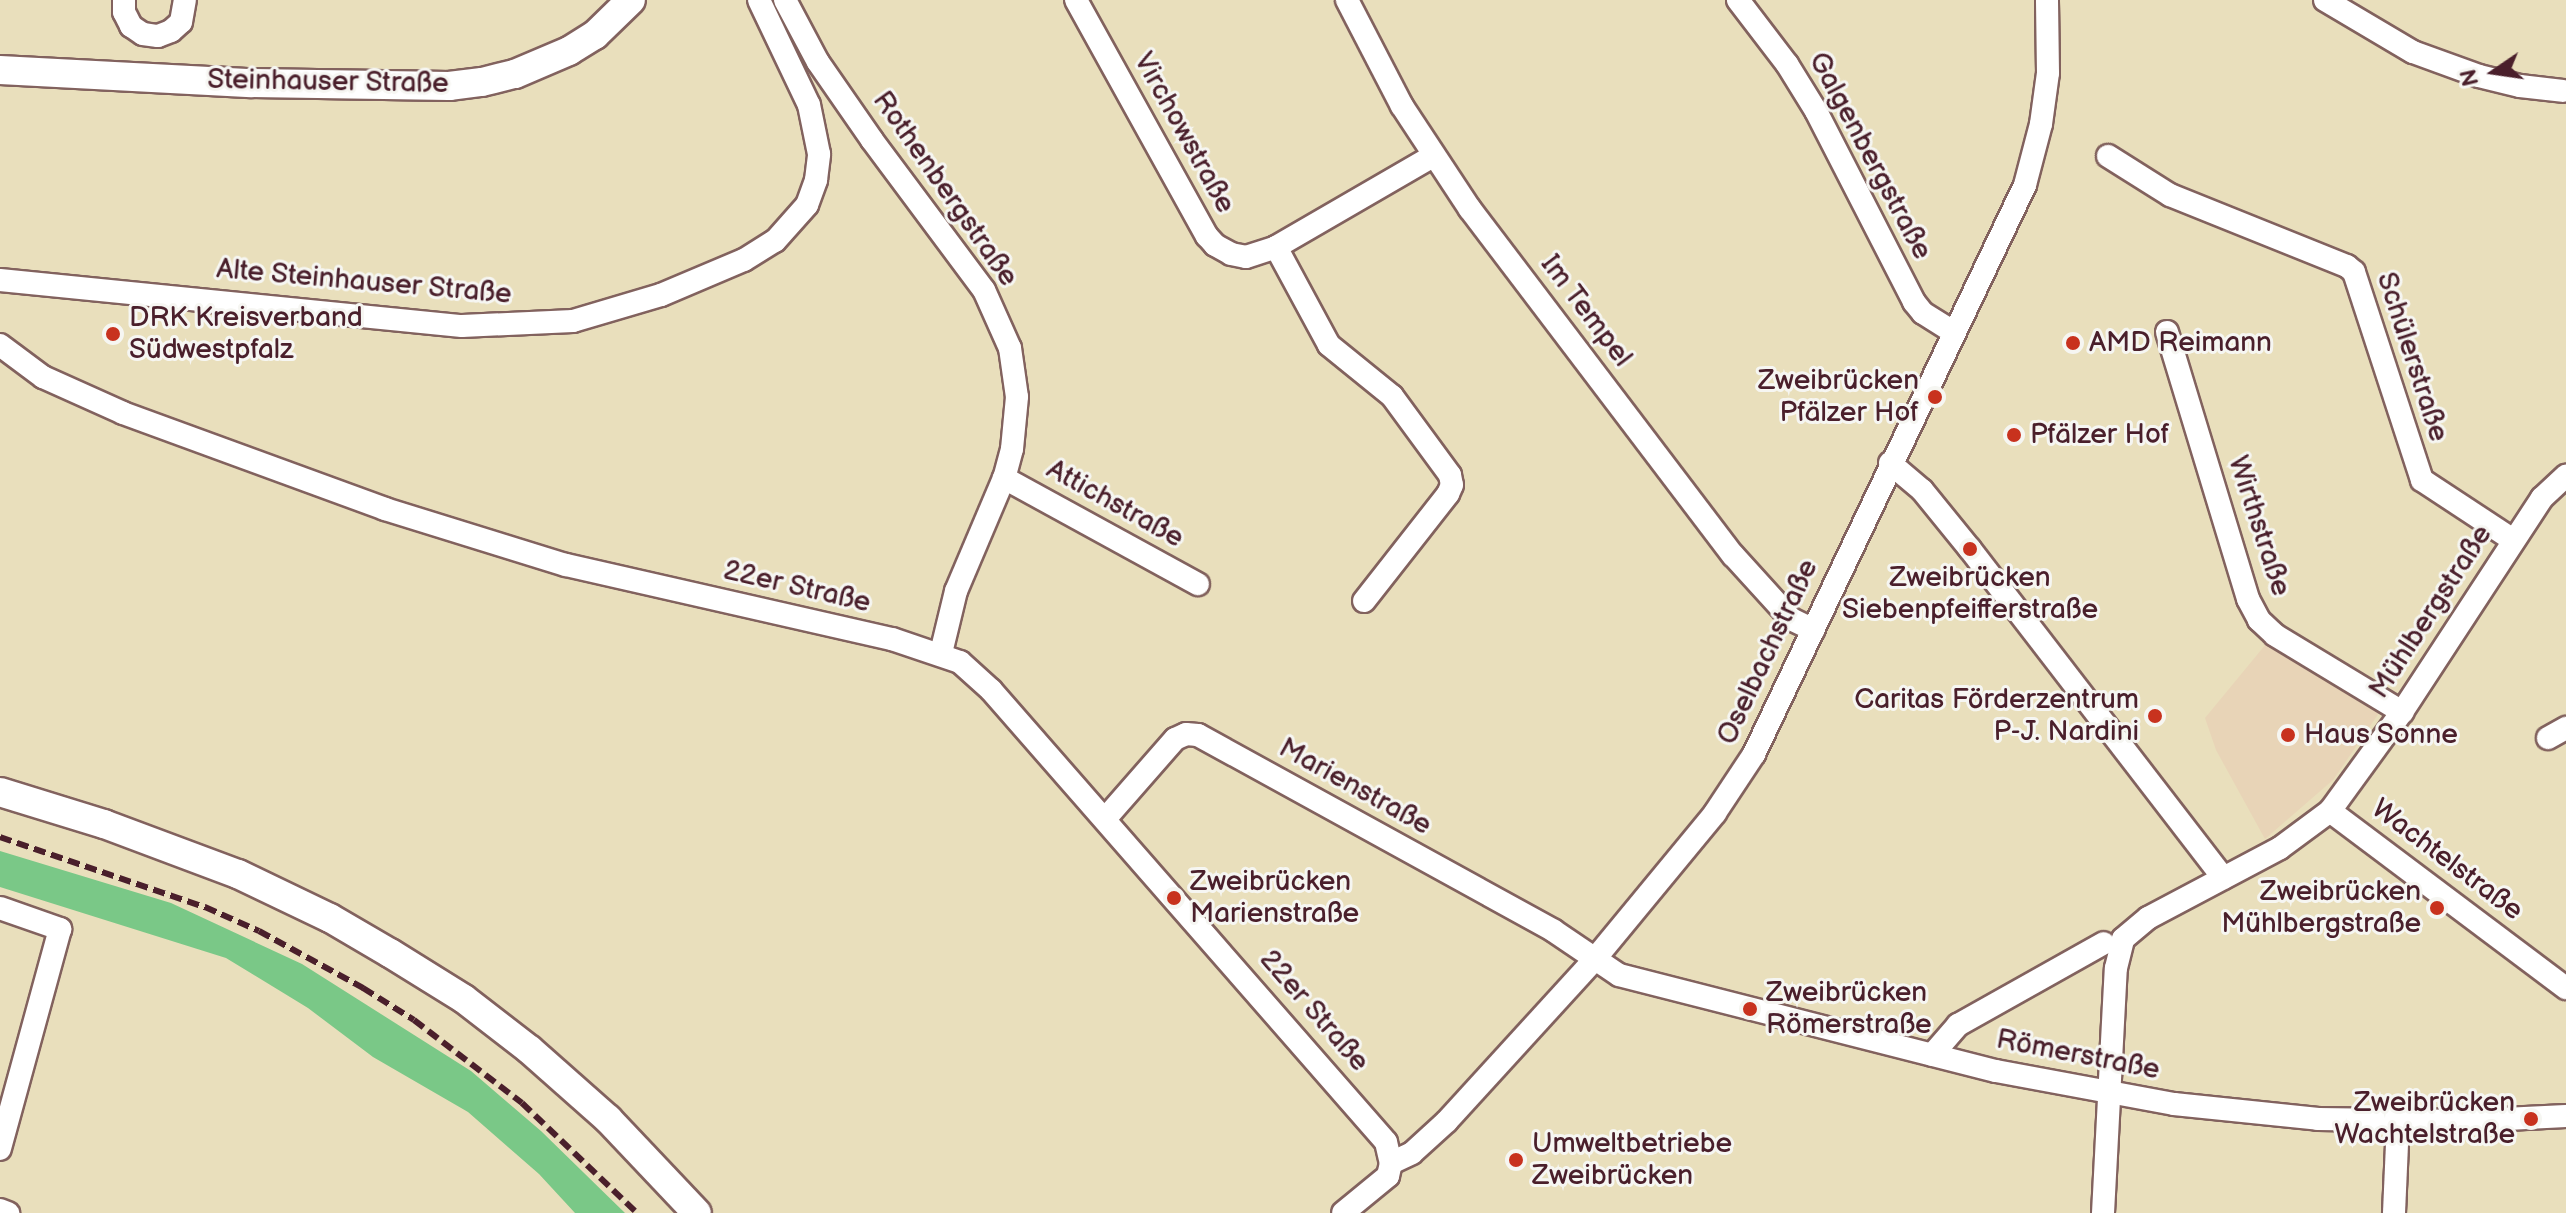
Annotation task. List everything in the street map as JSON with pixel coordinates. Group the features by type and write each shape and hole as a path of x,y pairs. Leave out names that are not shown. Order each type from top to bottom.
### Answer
{"main road":[{"name":"Steinhauser Straße","path":"0,70 252,83 449,86 482,82 543,64 595,35 631,0"},
{"path":"0,792 104,824 238,874 281,893 390,953 464,999 530,1050 608,1119 697,1213"}],"street":[{"path":"124,0 124,12 131,26 143,34 158,36 171,31 181,22 185,0"},
{"name":"Alte Steinhauser Straße","path":"0,280 462,326 573,321 661,295 744,260 775,241 807,205 816,180 819,154 809,105 759,0"},
{"name":"Rothenbergstraße","path":"785,0 818,62 984,290 1010,348 1017,397 1014,436 1004,478 956,591 941,653"},
{"name":"Virchowstraße","path":"1076,0 1215,245 1246,257 1276,247 1433,156"},
{"name":"Im Tempel","path":"1347,0 1402,106 1433,156 1733,555 1791,619 1814,630"},
{"name":"Galgenbergstraße","path":"1738,0 1787,64 1816,111 1914,302 1923,313 1954,332"},
{"name":"Oselbachstraße","path":"1343,1213 1376,1189 1388,1176 1391,1163 1412,1153 1447,1121 1594,960 1737,785 1814,630 1890,463 2005,234 2025,185 2041,124 2048,73 2047,0"},
{"path":"2325,0 2413,52 2479,76 2531,88 2563,91"},
{"name":"Schülerstraße","path":"2108,156 2170,195 2347,266 2354,272 2422,480 2513,540"},
{"path":"1276,247 1329,345 1392,396 1450,475 1452,485 1448,494 1364,601"},
{"name":"Wirthstraße","path":"2167,332 2248,599 2259,620 2275,635 2402,712"},
{"name":"22er Straße","path":"0,345 43,377 123,413 385,509 566,565 941,653 977,675 1105,819 1375,1127 1390,1151 1391,1163"},
{"path":"1890,463 1922,490 1970,549 2223,878"},
{"name":"Mühlbergstraße","path":"2109,1092 2116,968 2123,939 2148,918 2280,848 2330,811 2402,712 2542,498 2566,476"},
{"name":"Attichstraße","path":"1004,478 1198,584"},
{"name":"Marienstraße","path":"1105,819 1175,739 1186,734 1198,735 1554,931 1594,960"},
{"name":"Wachtelstraße","path":"2330,811 2564,979"},
{"path":"0,908 60,929 0,1149"},
{"path":"1932,1055 1958,1025 2104,943"},
{"name":"Römerstraße","path":"1594,960 1619,975 1932,1055 2109,1092 2246,1113 2398,1121 2566,1116"},
{"path":"2103,1213 2109,1092"},
{"path":"2394,1213 2398,1121"},
{"path":"0,1210 8,1213"}],"shaded area":[{"name":"Haus Sonne","path":"2266,644 2377,707 2379,713 2333,780 2265,839 2216,750 2205,718"}],"green space":[{"path":"0,851 171,903 302,964 471,1071 541,1131 625,1213 575,1213 539,1174 468,1112 373,1057 308,1008 226,958 0,887"}],"railway":[{"path":"0,837 205,907 259,931 363,988 414,1020 522,1103 637,1213"}],"place":[{"name":"DRK Kreisverband Südwestpfalz","path":"113,334"},
{"name":"AMD Reimann","path":"2073,343"},
{"name":"Zweibrücken Pfälzer Hof","path":"1935,397"},
{"name":"Pfälzer Hof","path":"2014,435"},
{"name":"Zweibrücken Siebenpfeifferstraße","path":"1970,549"},
{"name":"Caritas Förderzentrum P-J. Nardini","path":"2155,716"},
{"name":"Haus Sonne","path":"2288,735"},
{"name":"Zweibrücken Marienstraße","path":"1174,898"},
{"name":"Zweibrücken Mühlbergstraße","path":"2437,908"},
{"name":"Zweibrücken Römerstraße","path":"1750,1009"},
{"name":"Zweibrücken Wachtelstraße","path":"2531,1119"},
{"name":"Umweltbetriebe Zweibrücken","path":"1516,1160"}]}
